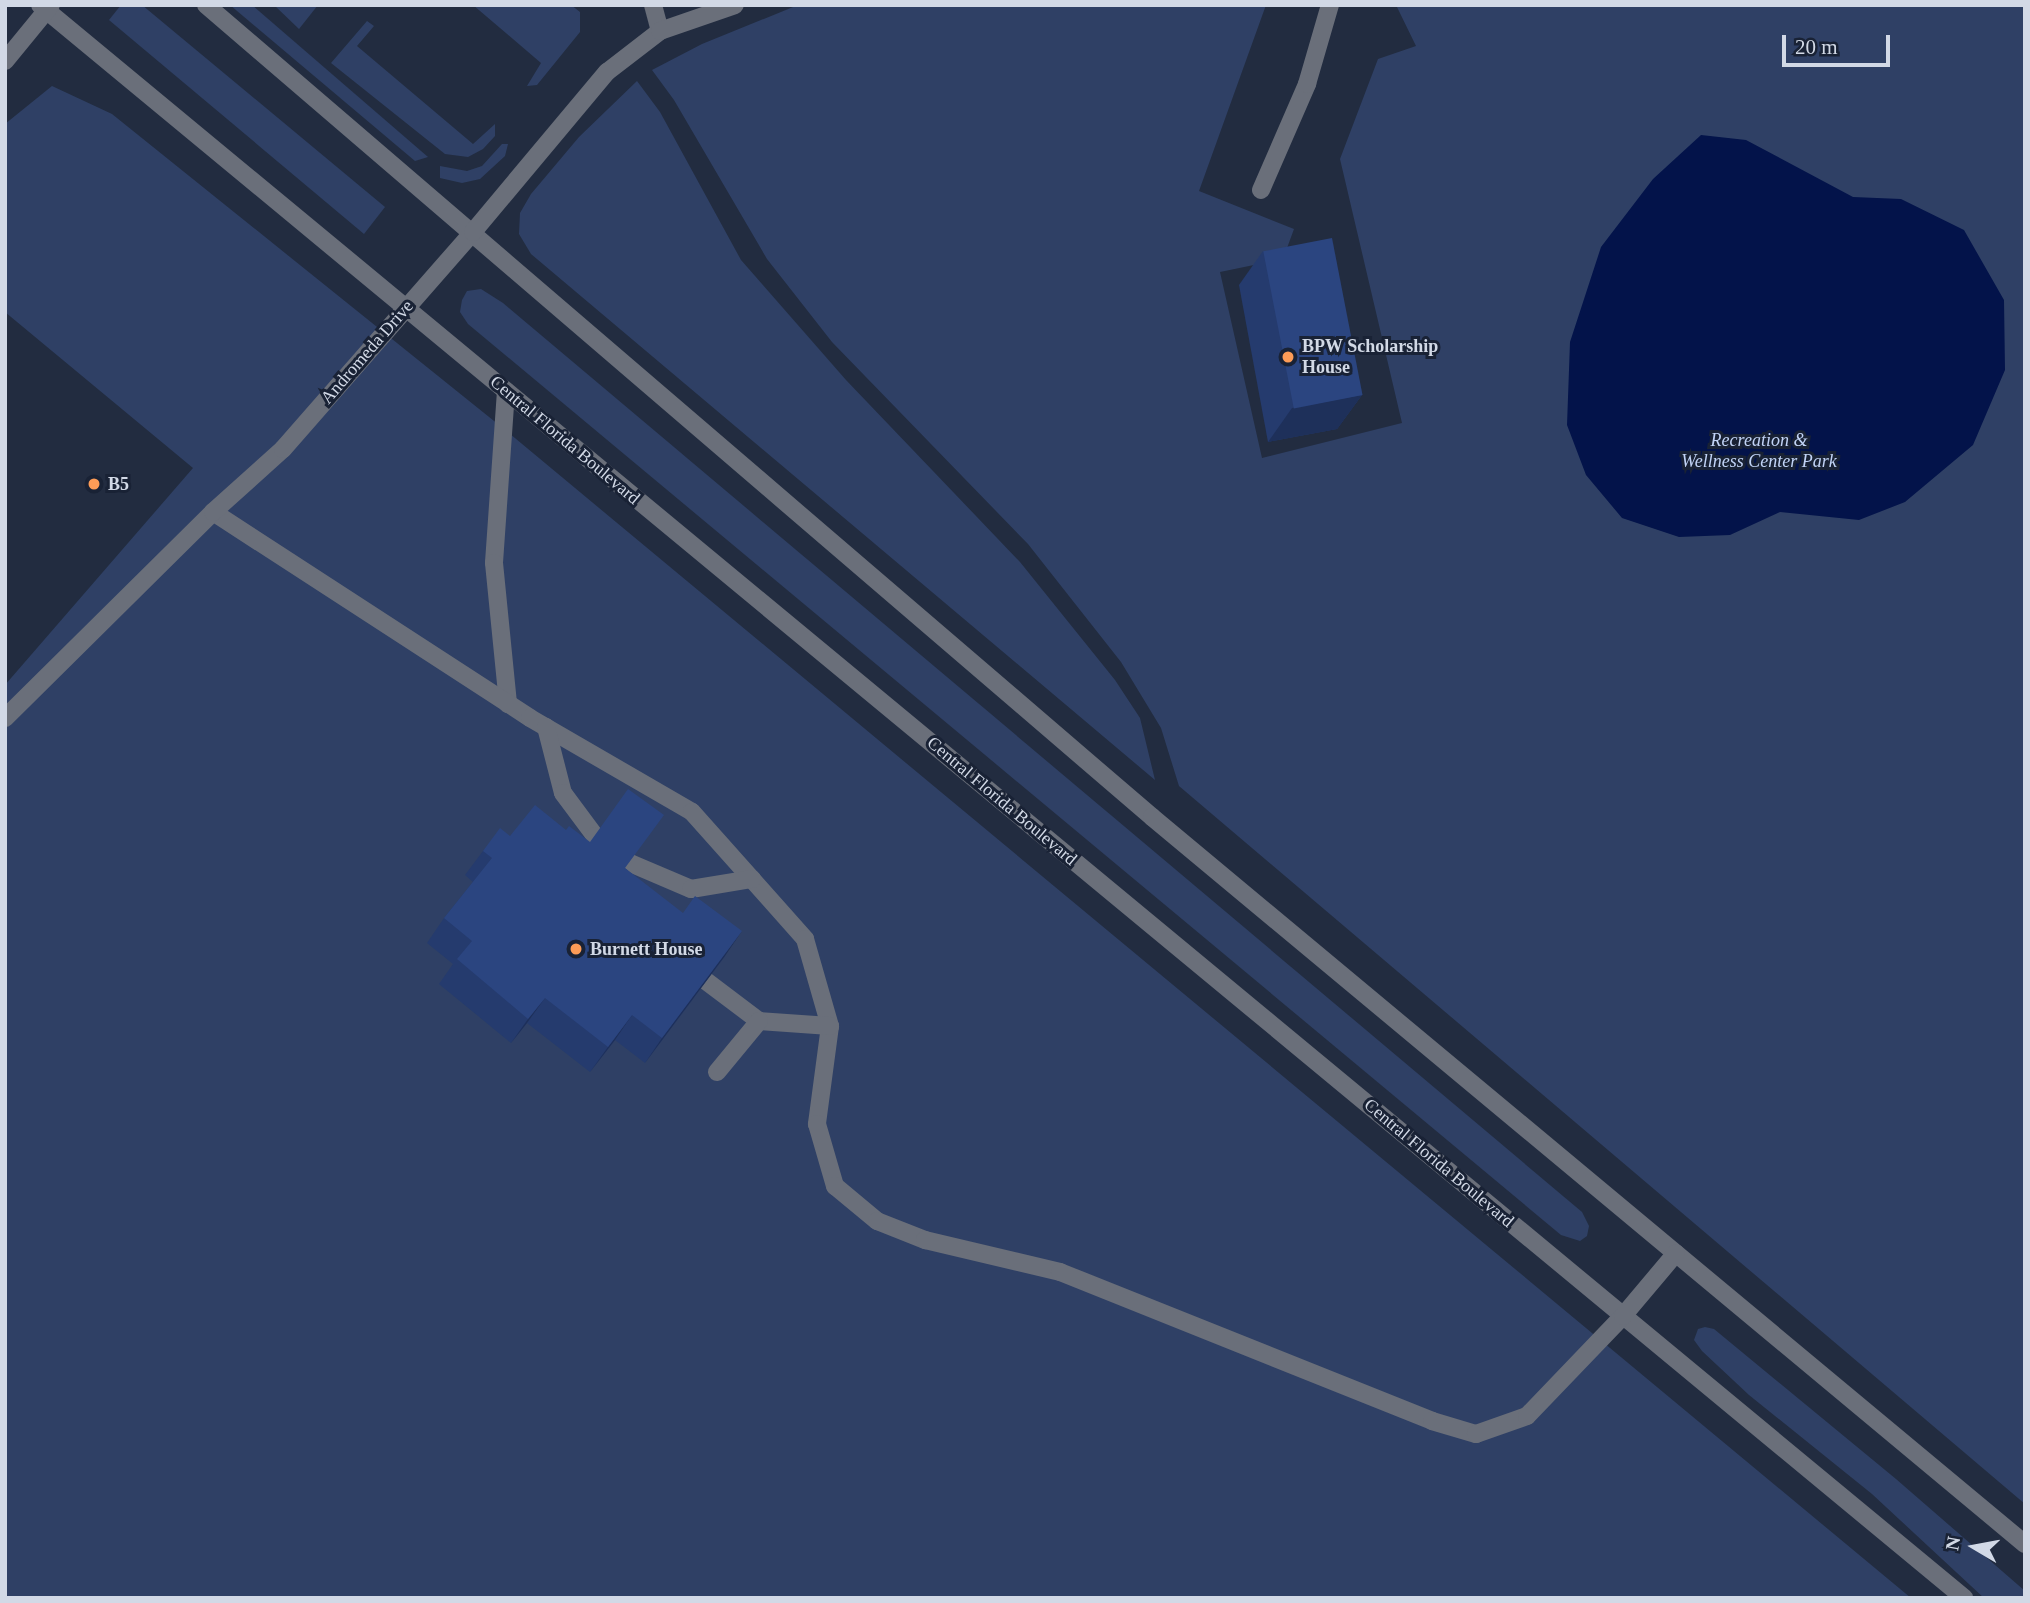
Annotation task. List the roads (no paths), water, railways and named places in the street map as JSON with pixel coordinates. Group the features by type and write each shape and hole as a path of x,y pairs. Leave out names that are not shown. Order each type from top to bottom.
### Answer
{"street":[{"path":"206,5 1152,817 2025,1544"},
{"path":"653,5 660,31"},
{"name":"Andromeda Drive","path":"5,718 213,512 283,449 473,232 607,72 660,31 735,5"},
{"path":"1261,190 1307,84 1331,5"},
{"path":"5,61 46,7"},
{"name":"Central Florida Boulevard","path":"46,7 405,308 1964,1598"},
{"path":"506,391 494,563 508,704"},
{"path":"213,512 508,704 692,812 805,939 830,1026 817,1124 835,1186 877,1221 925,1240 1060,1272 1432,1422 1476,1434 1527,1416 1623,1316 1676,1252"},
{"path":"546,727 563,793 595,835 630,863 691,889 752,879"},
{"path":"706,981 759,1021 830,1026"},
{"path":"717,1072 759,1021"}],"place":[{"name":"BPW Scholarship House","path":"1288,357"},
{"name":"B5","path":"94,484"},
{"name":"Burnett House","path":"576,949"}],"park label":[{"name":"Recreation & Wellness Center Park","path":"1759,451"}]}
